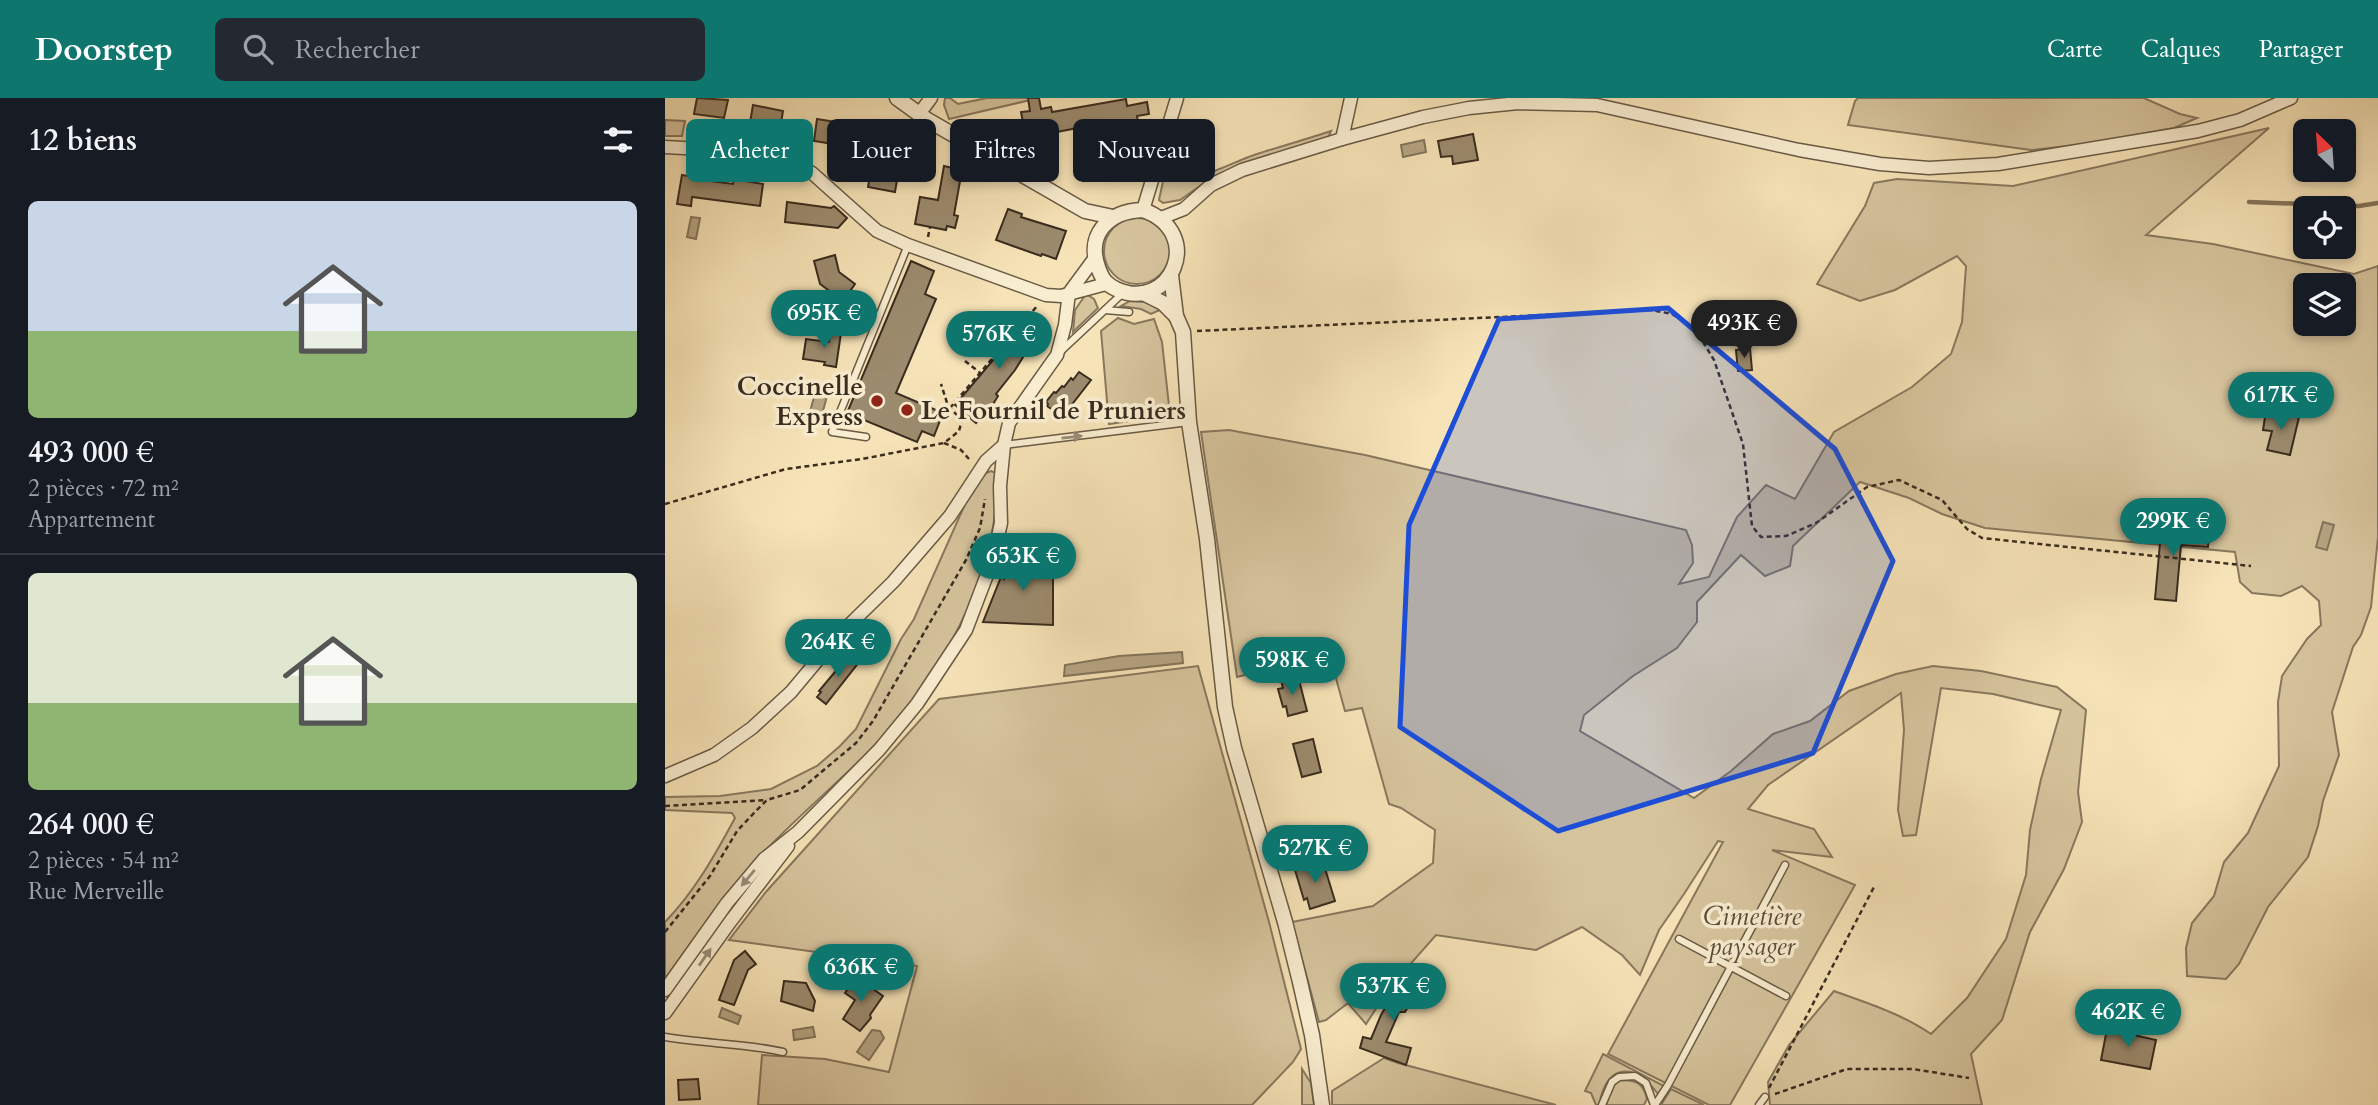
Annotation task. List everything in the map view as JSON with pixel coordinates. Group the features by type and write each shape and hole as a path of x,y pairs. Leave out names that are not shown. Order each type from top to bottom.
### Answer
{"street":[{"path":"897,98 919,114 1085,211 1113,217"},
{"path":"919,114 931,98"},
{"path":"1143,211 1177,98"},
{"path":"1342,139 1350,98"},
{"path":"1161,218 1184,209 1211,185 1242,170 1342,139 1423,117 1469,108 1518,103 1597,105 1799,150 1880,164 1929,168 1999,164 2198,131 2240,120 2291,98"},
{"path":"665,147 756,152 783,157 813,173 877,231 908,245 1046,295 1061,296 1106,284 1124,292 1143,293 1163,303 1176,316"},
{"path":"1173,234 1184,209"},
{"path":"1085,211 1097,237"},
{"path":"665,990 727,903 764,859 798,832 879,750 910,713 966,630 993,559 1000,523 1004,445 1009,423 1057,355 1065,325 1069,293 1094,260 1097,237 1102,228 1113,217 1127,211 1143,211 1161,218 1176,240 1178,257 1171,275 1161,286 1143,293"},
{"path":"1094,260 1106,284"},
{"path":"1171,275 1176,316 1183,332 1189,422 1207,539 1225,708 1300,982 1312,1035 1322,1105"},
{"path":"665,776 714,755 752,729 791,692 837,637 893,582 925,545 950,516 990,455 1004,445"},
{"path":"665,1013 798,832"}],"lane":[{"path":"866,437 832,432 908,245"},
{"path":"1057,355 1124,292"},
{"path":"1105,310 1129,312"},
{"path":"1004,445 1189,422"},
{"path":"1654,1105 1664,1093 1785,865"},
{"path":"1679,939 1786,996"},
{"path":"665,1037 748,1044 783,1052"},
{"path":"1602,1105 1612,1082 1619,1077 1635,1076 1646,1083 1654,1105"},
{"path":"1759,1105 1765,1097"}],"path":[{"path":"950,408 1040,303"},
{"path":"1183,332 1652,310 1672,314 1695,330 1714,360 1743,444 1752,526 1761,537 1786,536 1816,523 1867,487 1899,480 1942,500 1967,529 1982,538 2251,566"},
{"path":"989,332 1004,344"},
{"path":"965,361 980,373"},
{"path":"665,505 786,469 862,459 944,443 959,431 962,420 950,408 941,384"},
{"path":"944,443 967,455 970,468 978,474"},
{"path":"665,806 767,800 800,790 856,743 873,721 965,560 980,528 985,492"},
{"path":"665,932 710,876 737,831 767,800"},
{"path":"1765,1097 1874,887"},
{"path":"1765,1097 1847,1069 1913,1069 1969,1078"}],"highlighted area":[{"path":"1668,308 1835,449 1893,561 1813,753 1558,831 1400,727 1409,525 1499,319"}],"green space":[{"path":"945,98 958,104 987,98 1039,98 949,119 944,105"},
{"path":"1858,98 2144,98 2180,114 2197,118 2174,128 2085,144 2031,150 1848,125"},
{"path":"665,120 685,121 682,136 665,136"},
{"name":"Cimetière paysager","path":"2269,128 2146,235 2213,244 2349,273 2293,273 2293,336 2356,336 2356,273 2378,266 2378,537 2371,607 2361,635 2353,647 2332,712 2339,755 2308,857 2268,907 2239,964 2226,979 2187,976 2186,948 2192,923 2214,896 2224,862 2248,833 2279,766 2278,702 2282,676 2307,639 2321,625 2319,601 2302,586 2281,596 2252,593 2240,582 2235,552 1985,528 1860,482 1793,546 1790,566 1765,576 1741,555 1697,602 1697,622 1677,648 1633,676 1584,715 1580,731 1694,798 1731,771 1773,734 1810,721 1849,691 1896,674 1933,666 1981,671 2057,687 2086,710 2078,792 2082,822 2064,869 2030,932 2002,1020 1971,1054 1982,1105 1770,1105 1768,1082 1789,1045 1834,991 1896,1015 1931,1034 1967,998 2006,939 2026,875 2030,830 2041,779 2061,710 1993,694 1941,688 1916,835 1903,836 1898,810 1904,730 1901,693 1768,785 1748,809 1814,829 1832,857 1772,850 1855,885 1730,1105 1709,1105 1608,1054 1723,842 1718,841 1659,930 1640,975 1622,955 1582,927 1536,950 1436,935 1390,987 1366,1024 1348,1003 1326,1020 1319,1022 1292,922 1373,906 1433,863 1435,830 1401,808 1389,804 1362,708 1345,711 1329,653 1237,677 1201,432 1229,430 1365,455 1686,530 1692,545 1693,563 1679,584 1709,577 1737,517 1766,485 1795,499 1834,432 1912,387 1951,354 1962,322 1966,266 1957,256 1895,290 1860,301 1817,284 1865,206 1874,183 1897,179 2013,186"},
{"path":"1331,131 1328,138 1215,179 1215,171 1257,154"},
{"path":"1163,182 1206,182 1180,200 1163,203 1159,200"},
{"path":"1137,218 1150,221 1160,228 1167,238 1170,251 1167,264 1160,274 1150,281 1137,284 1124,281 1114,274 1107,264 1104,251 1107,238 1114,228 1124,221"},
{"path":"1086,294 1094,299 1098,308 1073,332 1075,310"},
{"path":"1130,301 1146,302 1160,310 1151,314 1141,309 1121,306"},
{"path":"1118,318 1134,324 1154,319 1162,342 1170,415 1109,424 1101,331"},
{"path":"986,473 996,473 995,512 988,550 976,589 939,662 891,727 747,870 710,917 665,983 665,922 695,885 735,818 732,813 665,810 665,797 720,796 771,789 817,766 840,746 856,729 901,639 914,619 970,493"},
{"path":"1198,666 1301,1049 1293,1062 1252,1105 758,1105 762,1055 825,1059 889,1072 917,966 729,940 765,893 939,699"},
{"path":"1603,1054 1664,1086 1658,1094 1640,1076 1623,1072 1608,1081 1599,1105 1596,1105 1591,1093 1585,1091"},
{"path":"1384,1058 1556,1105 1332,1105 1332,1091"},
{"path":"1302,1069 1311,1083 1314,1105 1302,1105"},
{"path":"1619,1080 1641,1086 1647,1099 1644,1105 1606,1105 1612,1087"},
{"path":"1671,1089 1704,1105 1661,1105"}],"shaded area":[{"path":"1424,140 1426,152 1403,157 1401,145"},
{"path":"691,217 700,218 696,239 687,237"},
{"path":"816,389 828,392 822,415 810,412"},
{"path":"2323,522 2334,525 2327,550 2316,547"},
{"path":"1182,652 1183,663 1064,676 1065,665 1119,656"},
{"path":"722,1008 741,1016 738,1024 719,1017"},
{"path":"813,1027 815,1037 794,1040 793,1030"},
{"path":"872,1030 880,1031 884,1038 869,1060 857,1052"}],"building":[{"path":"697,98 728,100 724,118 694,114"},
{"path":"1028,98 1039,98 1041,109 1051,107 1052,112 1126,99 1127,106 1147,102 1149,114 1137,116 1138,119 1073,119 1073,129 1059,132 1059,119 1022,119 1021,112 1030,111"},
{"path":"753,105 783,111 782,119 751,119"},
{"path":"817,119 827,121 827,143 814,141"},
{"path":"1473,134 1478,160 1453,164 1452,156 1441,157 1438,141"},
{"path":"944,166 950,167 950,182 960,182 954,215 958,216 955,228 947,226 946,230 915,224 920,197 938,200"},
{"path":"682,175 686,176 686,182 763,184 760,206 692,197 691,206 677,204"},
{"path":"869,182 897,182 895,192 868,187"},
{"path":"787,202 831,208 834,206 847,218 838,228 785,222"},
{"path":"1008,209 1022,214 1021,217 1066,231 1056,259 996,240"},
{"path":"835,255 839,272 855,284 843,301 820,284 814,261"},
{"path":"911,261 934,271 925,294 936,299 896,393 943,413 934,436 922,431 917,442 847,413"},
{"path":"1033,313 1045,322 1015,370 996,394 998,396 992,406 976,423 955,405"},
{"path":"831,331 841,333 836,367 824,365 825,362 803,359 806,339 829,342"},
{"path":"1750,348 1752,370 1738,371 1736,350"},
{"path":"1079,372 1091,380 1063,416 1047,406 1046,402"},
{"path":"2266,411 2299,417 2290,455 2267,450 2272,431 2263,430"},
{"path":"2152,528 2209,533 2208,547 2181,545 2176,601 2155,599 2160,543 2151,542"},
{"path":"1009,549 1030,552 1028,563 1053,564 1053,625 983,622 1001,577 1004,579"},
{"path":"850,654 859,662 826,704 817,697 821,692 819,691"},
{"path":"1295,677 1297,684 1300,684 1307,711 1288,716 1278,689 1283,688 1281,680"},
{"path":"1313,739 1321,772 1302,777 1293,744"},
{"path":"1323,862 1335,901 1310,909 1307,898 1304,900 1295,870"},
{"path":"745,951 756,964 748,970 734,1005 719,1000 734,960"},
{"path":"1405,974 1422,984 1405,1012 1399,1012 1386,1042 1411,1048 1406,1065 1360,1048 1363,1037 1371,1039 1381,1015"},
{"path":"856,977 883,996 860,1031 843,1019 855,1000 845,993"},
{"path":"784,981 806,983 815,1001 813,1011 781,1001"},
{"path":"2107,1029 2156,1040 2150,1069 2101,1060"},
{"path":"698,1079 700,1099 679,1100 678,1080"}],"waterway":[{"path":"2249,202 2359,206 2378,203"}],"place":[{"name":"Coccinelle Express","path":"877,401"},
{"name":"Le Fournil de Pruniers","path":"907,410"}]}
